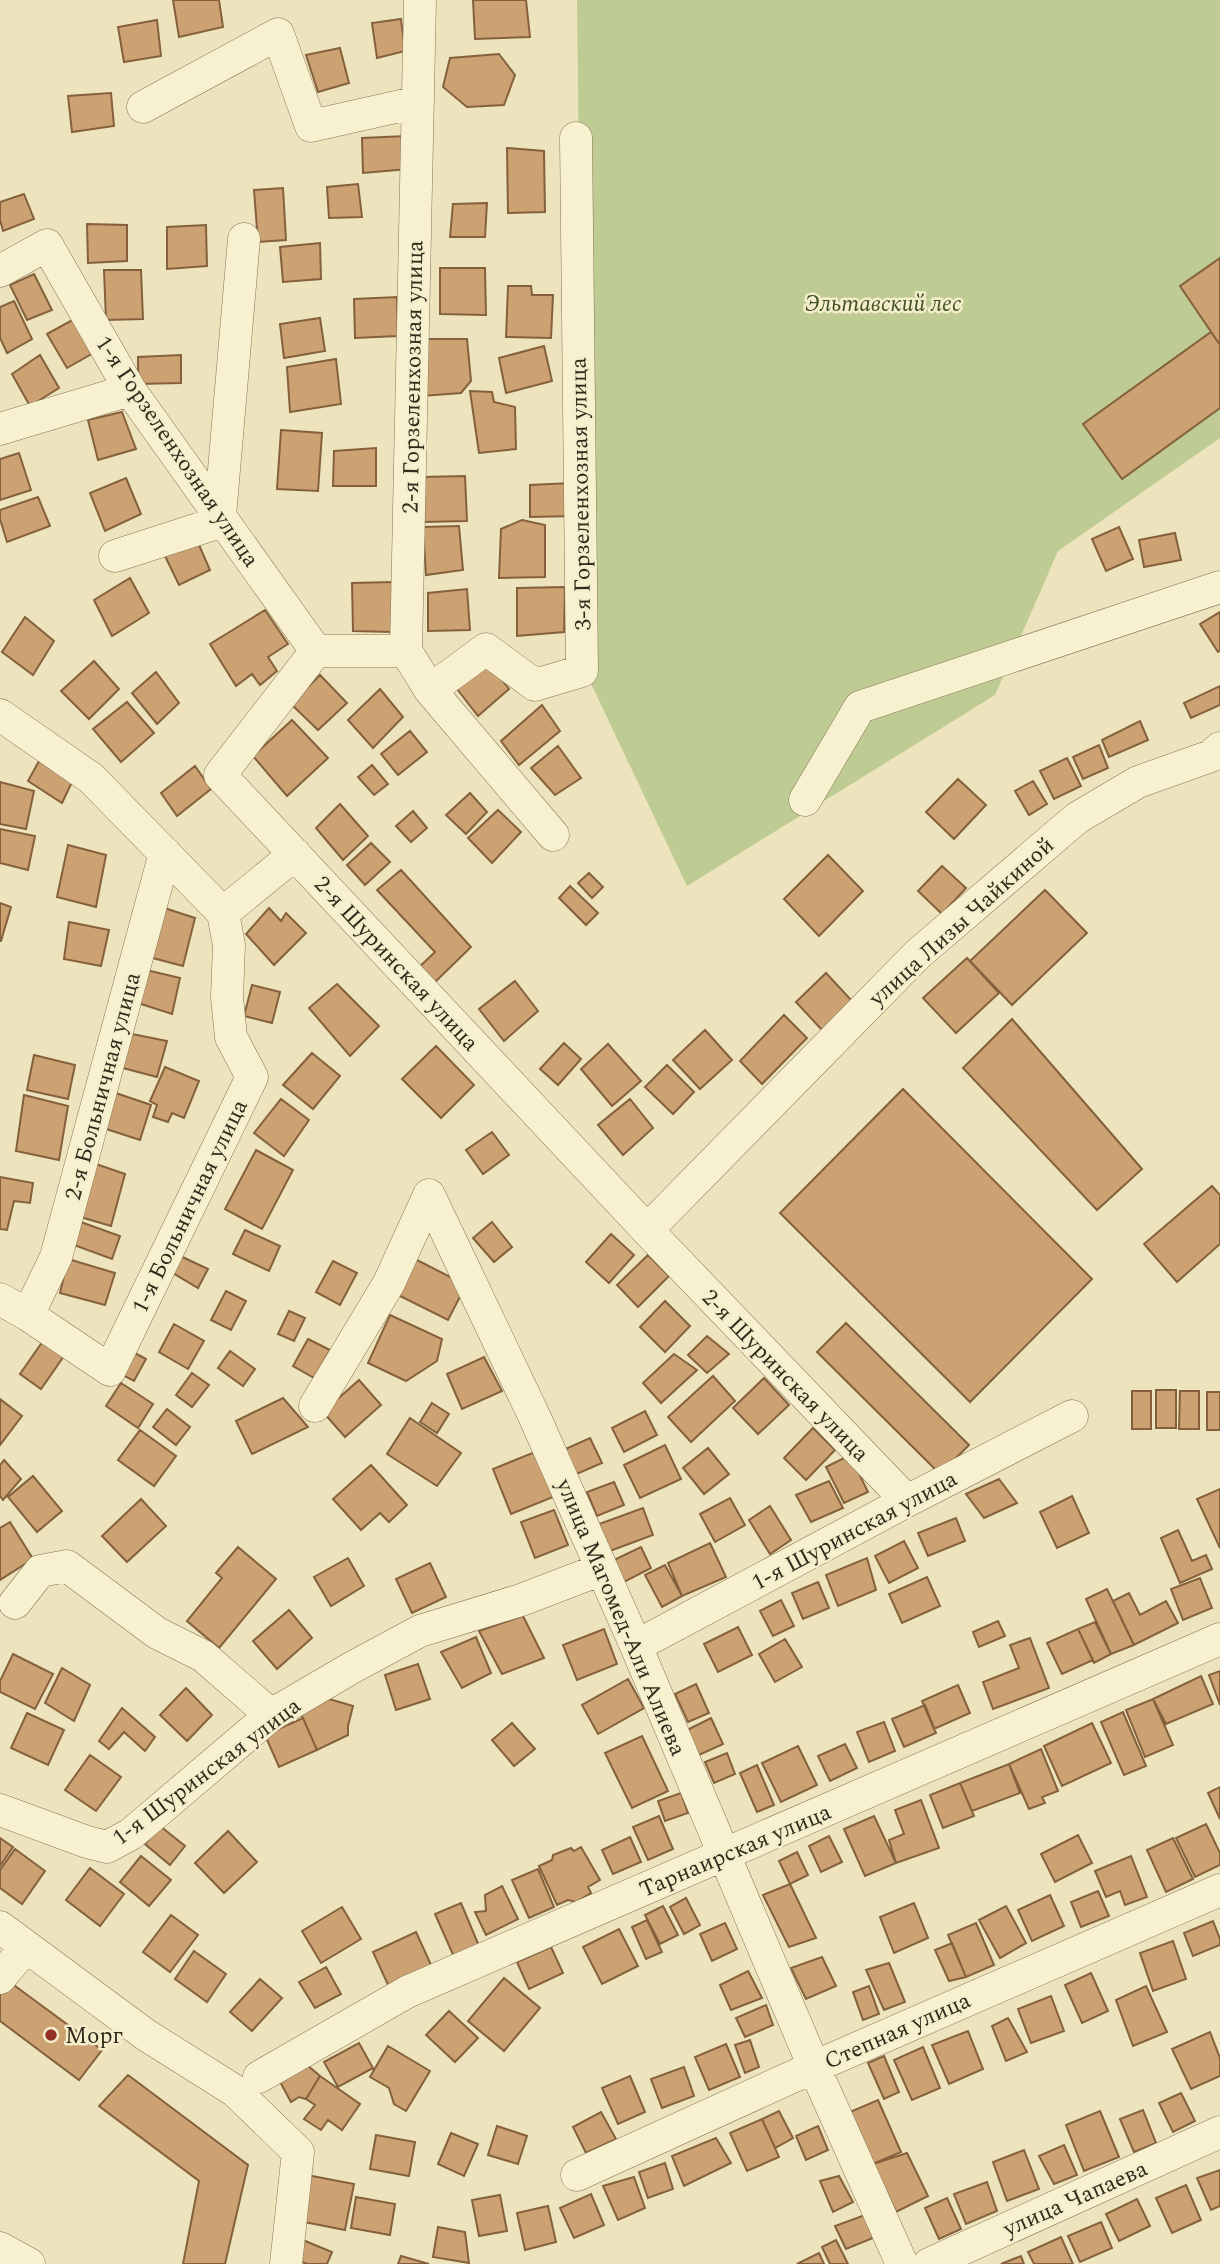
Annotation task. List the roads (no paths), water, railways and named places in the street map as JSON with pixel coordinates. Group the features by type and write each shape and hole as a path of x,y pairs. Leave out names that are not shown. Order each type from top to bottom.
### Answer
{"street":[{"name":"2-я Горзеленхозная улица","path":"406,651 420,0"},
{"path":"143,107 278,34 310,126 418,102"},
{"name":"3-я Горзеленхозная улица","path":"430,690 486,649 535,685 582,671 576,138"},
{"path":"115,556 221,519 244,239"},
{"name":"1-я Горзеленхозная улица","path":"0,271 47,245 130,390 316,652"},
{"path":"0,429 130,390"},
{"path":"805,800 860,707 1220,587"},
{"path":"316,652 406,651 430,690 553,835"},
{"name":"2-я Шуринская улица","path":"316,652 220,775 647,1230 906,1501"},
{"path":"1,720 91,778 223,913 295,854"},
{"name":"улица Лизы Чайкиной","path":"647,1230 918,954 1066,827 1138,782 1211,757 1220,748"},
{"name":"2-я Больничная улица","path":"28,1315 56,1257 165,853"},
{"name":"1-я Больничная улица","path":"0,1299 110,1370 252,1077 231,1037 227,997 229,945 223,913"},
{"name":"улица Магомед-Али Алиева","path":"315,1406 389,1283 429,1195 519,1384 602,1569 814,2067 902,2264"},
{"name":"1-я Шуринская улица","path":"636,1646 906,1501 1072,1416"},
{"path":"15,1603 40,1572 67,1566 157,1633 203,1656 271,1715"},
{"name":"1-я Шуринская улица","path":"0,1810 107,1847 131,1835 271,1715 353,1667 420,1632 521,1601 602,1569"},
{"name":"Тарнаирская улица","path":"259,2077 407,1992 1220,1639"},
{"name":"Степная улица","path":"577,2175 814,2067 1220,1890"},
{"path":"0,1927 146,2035 235,2091 298,2152 286,2264"},
{"path":"0,1979 26,1947"},
{"name":"улица Чапаева","path":"929,2264 1220,2132"},
{"path":"0,2248 29,2264"}],"place":[{"name":"Морг","path":"51,2035"}],"park label":[{"name":"Эльтавский лес","path":"883,303"}]}
